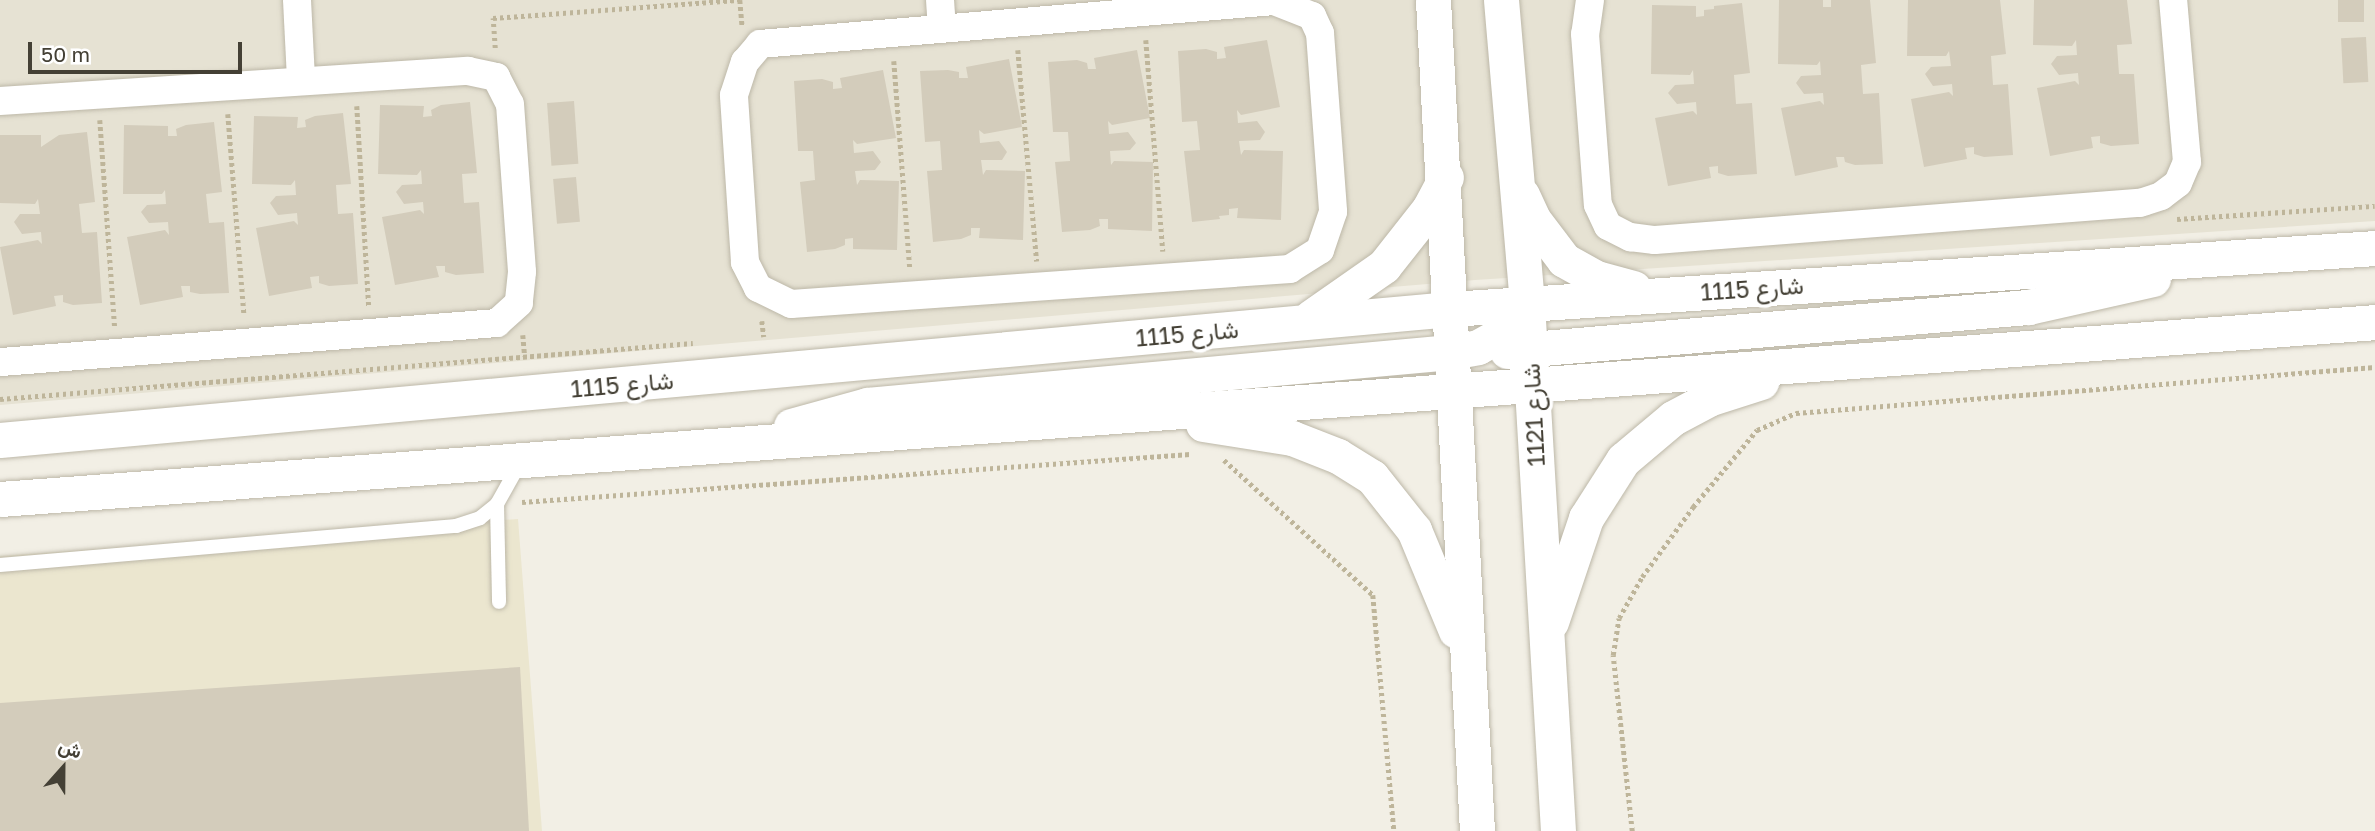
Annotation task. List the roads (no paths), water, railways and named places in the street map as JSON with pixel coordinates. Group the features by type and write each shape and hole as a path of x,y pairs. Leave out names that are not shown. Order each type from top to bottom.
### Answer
{"street":[{"path":"297,0 301,80"},
{"path":"1433,0 1446,177 1451,352 1477,831"},
{"name":"شارع 1121","path":"1501,0 1527,303 1544,645 1558,831"},
{"path":"1590,0 1584,34 1598,205 1608,226 1630,237 1655,240 2140,203 2161,196 2178,183 2187,162 2173,0"},
{"path":"1273,1 1294,5 1312,16 1324,53 1334,212 1320,250 1290,269 912,296 791,304 758,288 745,262 734,95 745,62 760,44 892,32 941,14 1016,21 1273,1"},
{"path":"0,101 468,71 496,77 510,104 522,272 519,303 497,323 0,362"},
{"path":"1302,322 1357,290 1384,266 1422,219 1446,177"},
{"path":"1516,183 1533,219 1564,260 1596,278 1679,292"},
{"name":"شارع 1115","path":"0,440 1450,309 2375,248"},
{"path":"1454,389 1485,361 1530,348 2028,307 2262,255"},
{"path":"713,447 867,405 1451,352 1478,347 1496,338 1527,303"},
{"path":"0,499 2375,322"},
{"path":"1544,645 1586,518 1623,460 1664,425 1708,399 1814,365"},
{"path":"1133,416 1292,438 1338,456 1372,477 1394,500 1431,561 1468,663"}],"lane":[{"path":"0,565 421,530 480,518 496,503 521,461"},
{"path":"496,503 499,602"}]}
